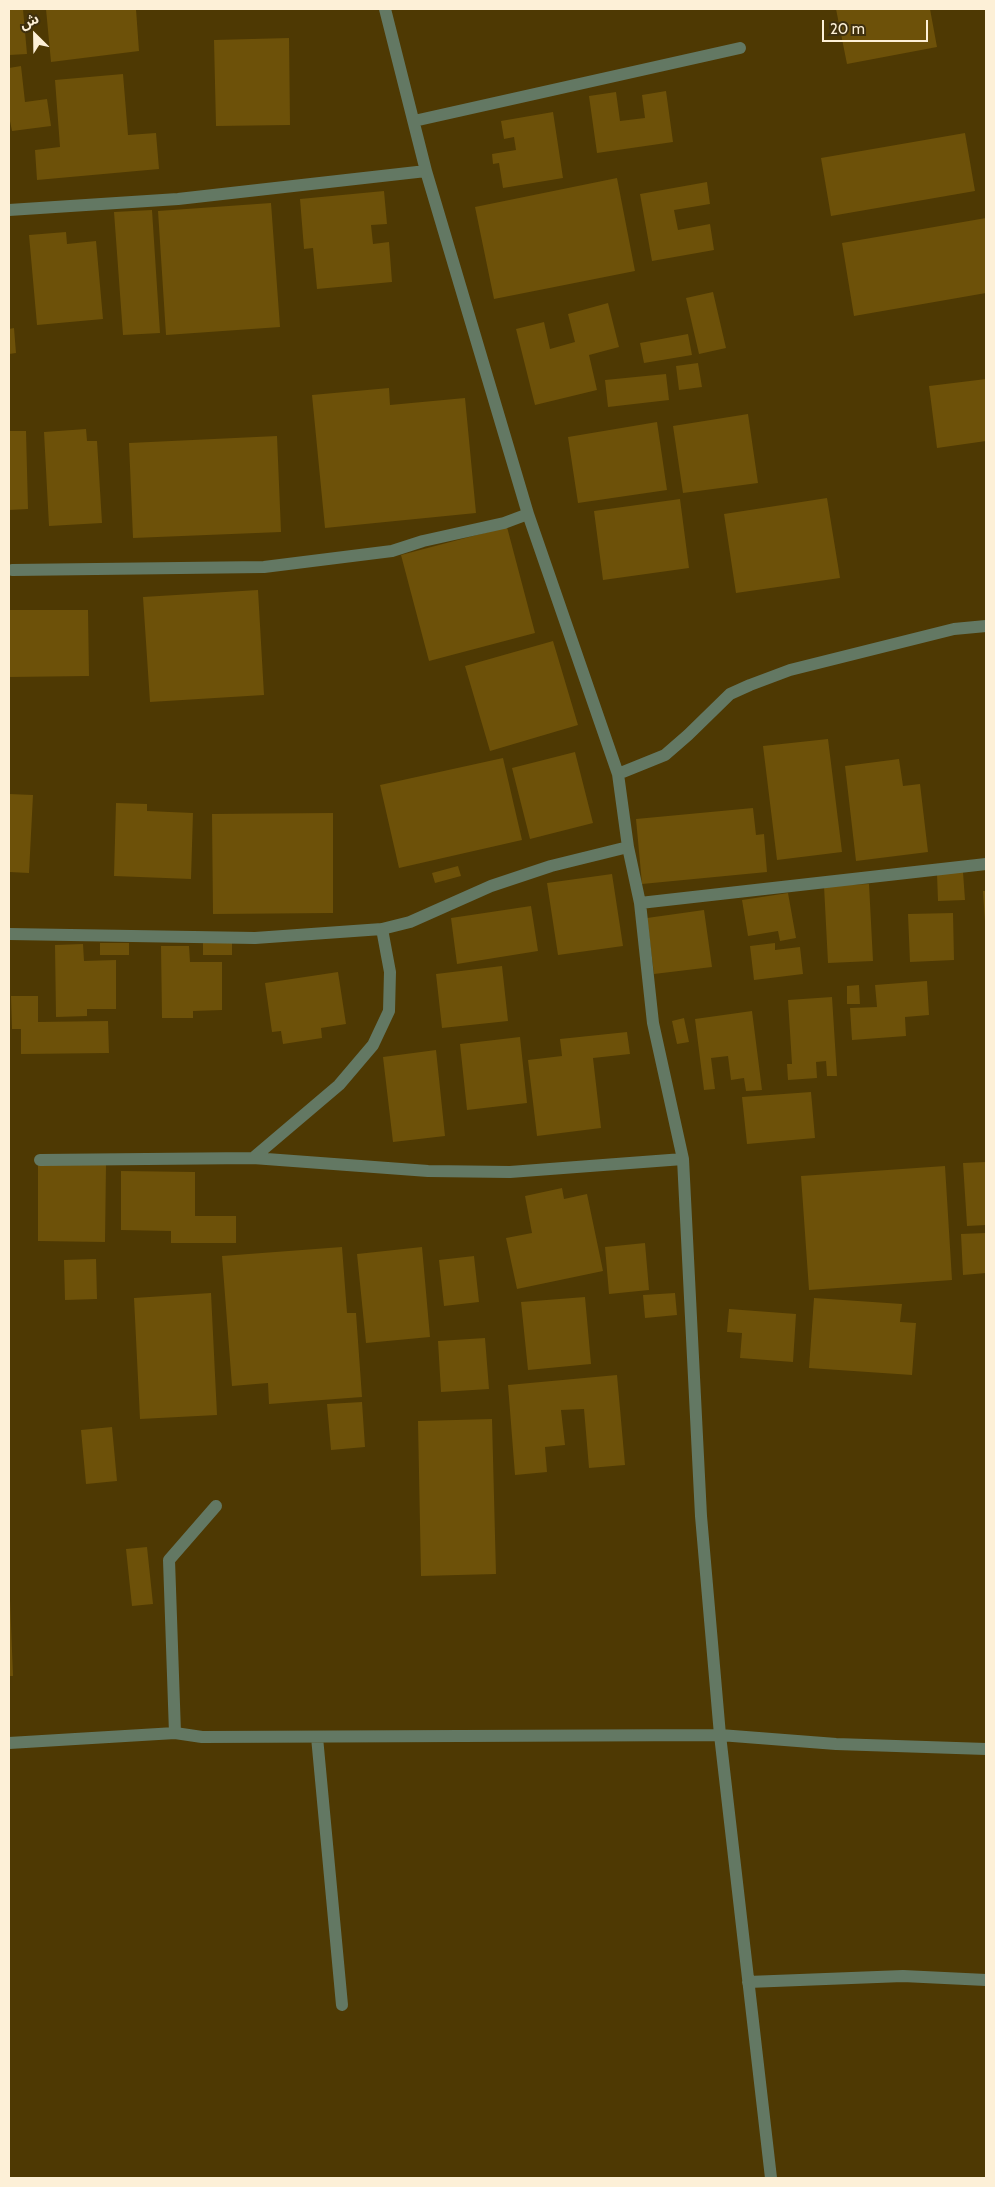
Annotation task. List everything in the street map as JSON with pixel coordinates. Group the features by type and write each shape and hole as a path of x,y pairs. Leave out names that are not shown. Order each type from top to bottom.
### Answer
{"street":[{"path":"384,9 426,172 528,514 618,774 628,847 640,903 653,1022 683,1159 701,1516 720,1735 771,2178"},
{"path":"414,121 740,48"},
{"path":"9,210 178,199 426,172"},
{"path":"12,570 264,567 392,551 423,541 504,523 528,514"},
{"path":"618,774 665,756 730,694 750,685 790,670 954,629 986,626"},
{"path":"9,934 255,938 382,929 410,922 492,886 551,866 628,847"},
{"path":"640,903 986,864"},
{"path":"253,1158 339,1085 373,1046 389,1011 390,972 382,929"},
{"path":"40,1160 253,1158 428,1171 501,1172 683,1159"},
{"path":"175,1733 169,1560 216,1506"},
{"path":"9,1743 175,1733 202,1737 720,1735 836,1744 986,1749"},
{"path":"317,1737 342,2005"},
{"path":"748,1982 903,1976 986,1980"}],"building":[{"path":"9,9 23,9 27,54 9,55"},
{"path":"46,9 136,9 139,51 51,62"},
{"path":"836,9 930,9 937,47 847,64"},
{"path":"289,38 290,125 216,126 214,40"},
{"path":"21,66 25,102 47,99 51,126 12,131 9,116 9,68"},
{"path":"123,74 128,135 156,133 159,169 37,180 35,150 60,147 55,80"},
{"path":"666,91 673,142 597,153 589,96 616,92 620,121 645,118 642,95"},
{"path":"553,112 563,178 503,188 499,163 493,164 492,154 516,150 514,137 504,139 501,121"},
{"path":"965,133 975,191 831,216 821,158"},
{"path":"617,178 635,271 494,299 475,207"},
{"path":"707,182 710,204 674,210 678,230 710,224 714,250 652,261 640,194"},
{"path":"384,191 387,224 371,225 373,244 389,242 392,282 317,289 313,248 304,249 300,199"},
{"path":"271,203 280,327 166,335 158,211"},
{"path":"152,210 160,333 123,335 114,212"},
{"path":"986,218 986,293 854,316 842,243"},
{"path":"66,232 67,244 96,241 103,319 37,325 29,235"},
{"path":"713,292 726,348 699,354 686,298"},
{"path":"608,303 619,347 589,355 597,390 535,405 516,329 544,322 550,349 575,342 568,314"},
{"path":"14,328 16,353 9,354 9,329"},
{"path":"688,334 692,355 644,363 640,343"},
{"path":"698,363 702,387 679,390 676,366"},
{"path":"666,374 669,400 608,407 605,380"},
{"path":"986,379 986,441 937,448 929,386"},
{"path":"389,388 390,405 465,398 476,513 325,528 312,395"},
{"path":"748,414 758,483 683,493 673,426"},
{"path":"657,422 667,490 578,503 568,437"},
{"path":"86,429 87,441 97,441 102,523 49,526 44,432"},
{"path":"9,431 26,431 28,509 9,510"},
{"path":"277,436 281,532 133,538 129,443"},
{"path":"827,498 840,578 736,593 724,514"},
{"path":"680,499 689,568 603,580 594,511"},
{"path":"507,527 535,633 429,661 401,555"},
{"path":"258,590 264,695 150,702 143,597"},
{"path":"9,610 88,610 89,676 9,677"},
{"path":"553,641 578,725 490,751 465,666"},
{"path":"828,739 842,852 777,860 763,746"},
{"path":"575,752 593,823 530,839 512,768"},
{"path":"503,758 522,840 399,868 380,785"},
{"path":"899,759 903,786 920,784 928,852 856,861 845,766"},
{"path":"9,794 33,795 29,873 9,872"},
{"path":"116,803 147,804 147,811 193,813 191,879 114,876"},
{"path":"753,808 756,835 764,834 767,872 642,884 636,819"},
{"path":"333,813 333,913 213,914 212,814"},
{"path":"458,866 461,876 435,883 432,873"},
{"path":"963,872 965,900 938,901 937,874"},
{"path":"612,874 623,946 558,955 547,883"},
{"path":"869,884 873,961 828,963 824,886"},
{"path":"983,891 986,891 986,922 985,922"},
{"path":"788,893 796,938 780,941 778,931 748,936 742,900"},
{"path":"531,906 538,951 457,964 451,918"},
{"path":"704,910 712,967 654,974 647,918"},
{"path":"953,913 954,960 910,962 908,914"},
{"path":"203,942 232,943 232,955 203,955"},
{"path":"100,943 129,943 129,955 100,955"},
{"path":"775,943 775,950 800,947 803,974 754,980 750,946"},
{"path":"83,944 84,961 116,960 116,1009 87,1009 87,1016 56,1017 55,945"},
{"path":"161,946 189,946 190,962 222,962 222,1010 193,1011 193,1018 162,1018"},
{"path":"502,966 508,1021 442,1028 436,974"},
{"path":"338,972 346,1024 321,1028 322,1038 283,1044 281,1031 272,1032 265,983"},
{"path":"927,981 929,1015 905,1017 906,1036 852,1040 850,1008 877,1007 875,985"},
{"path":"859,985 860,1004 847,1004 847,986"},
{"path":"11,996 38,996 38,1022 108,1021 109,1053 21,1054 21,1029 12,1029"},
{"path":"832,997 837,1076 827,1076 826,1061 816,1062 817,1078 788,1080 787,1064 792,1064 788,1000"},
{"path":"752,1011 762,1090 746,1091 744,1078 731,1080 728,1056 711,1058 715,1089 704,1090 695,1019"},
{"path":"684,1018 689,1042 677,1044 672,1021"},
{"path":"627,1032 630,1054 593,1058 601,1128 537,1136 528,1060 562,1056 560,1039"},
{"path":"520,1037 527,1103 467,1110 460,1044"},
{"path":"436,1050 445,1136 393,1142 383,1057"},
{"path":"811,1092 815,1138 747,1144 742,1097"},
{"path":"986,1162 986,1225 967,1226 963,1163"},
{"path":"38,1165 106,1165 105,1242 38,1241"},
{"path":"945,1166 952,1280 809,1290 801,1176"},
{"path":"121,1171 195,1172 195,1216 236,1216 236,1243 171,1243 171,1231 121,1230"},
{"path":"562,1188 564,1199 587,1194 603,1271 517,1289 506,1238 532,1233 525,1196"},
{"path":"986,1233 986,1273 963,1275 961,1234"},
{"path":"645,1243 649,1290 609,1294 605,1247"},
{"path":"342,1247 347,1313 356,1313 362,1397 269,1404 268,1383 232,1386 222,1256"},
{"path":"422,1247 430,1337 366,1343 357,1254"},
{"path":"474,1256 479,1302 444,1306 439,1260"},
{"path":"96,1259 97,1299 65,1300 64,1260"},
{"path":"211,1293 217,1415 140,1419 134,1298"},
{"path":"675,1293 677,1315 645,1318 643,1295"},
{"path":"585,1297 591,1364 528,1370 521,1302"},
{"path":"814,1298 902,1304 900,1322 916,1323 912,1375 809,1368"},
{"path":"729,1309 796,1314 793,1362 740,1358 742,1333 727,1332"},
{"path":"485,1338 489,1389 441,1392 438,1341"},
{"path":"617,1375 625,1465 589,1468 584,1409 561,1410 565,1445 545,1447 547,1472 515,1475 508,1385"},
{"path":"362,1402 365,1447 331,1450 327,1404"},
{"path":"492,1419 496,1574 421,1576 418,1421"},
{"path":"112,1427 117,1481 86,1484 81,1430"},
{"path":"147,1547 153,1604 132,1606 126,1549"},
{"path":"10,1599 13,1676 9,1676"}]}
